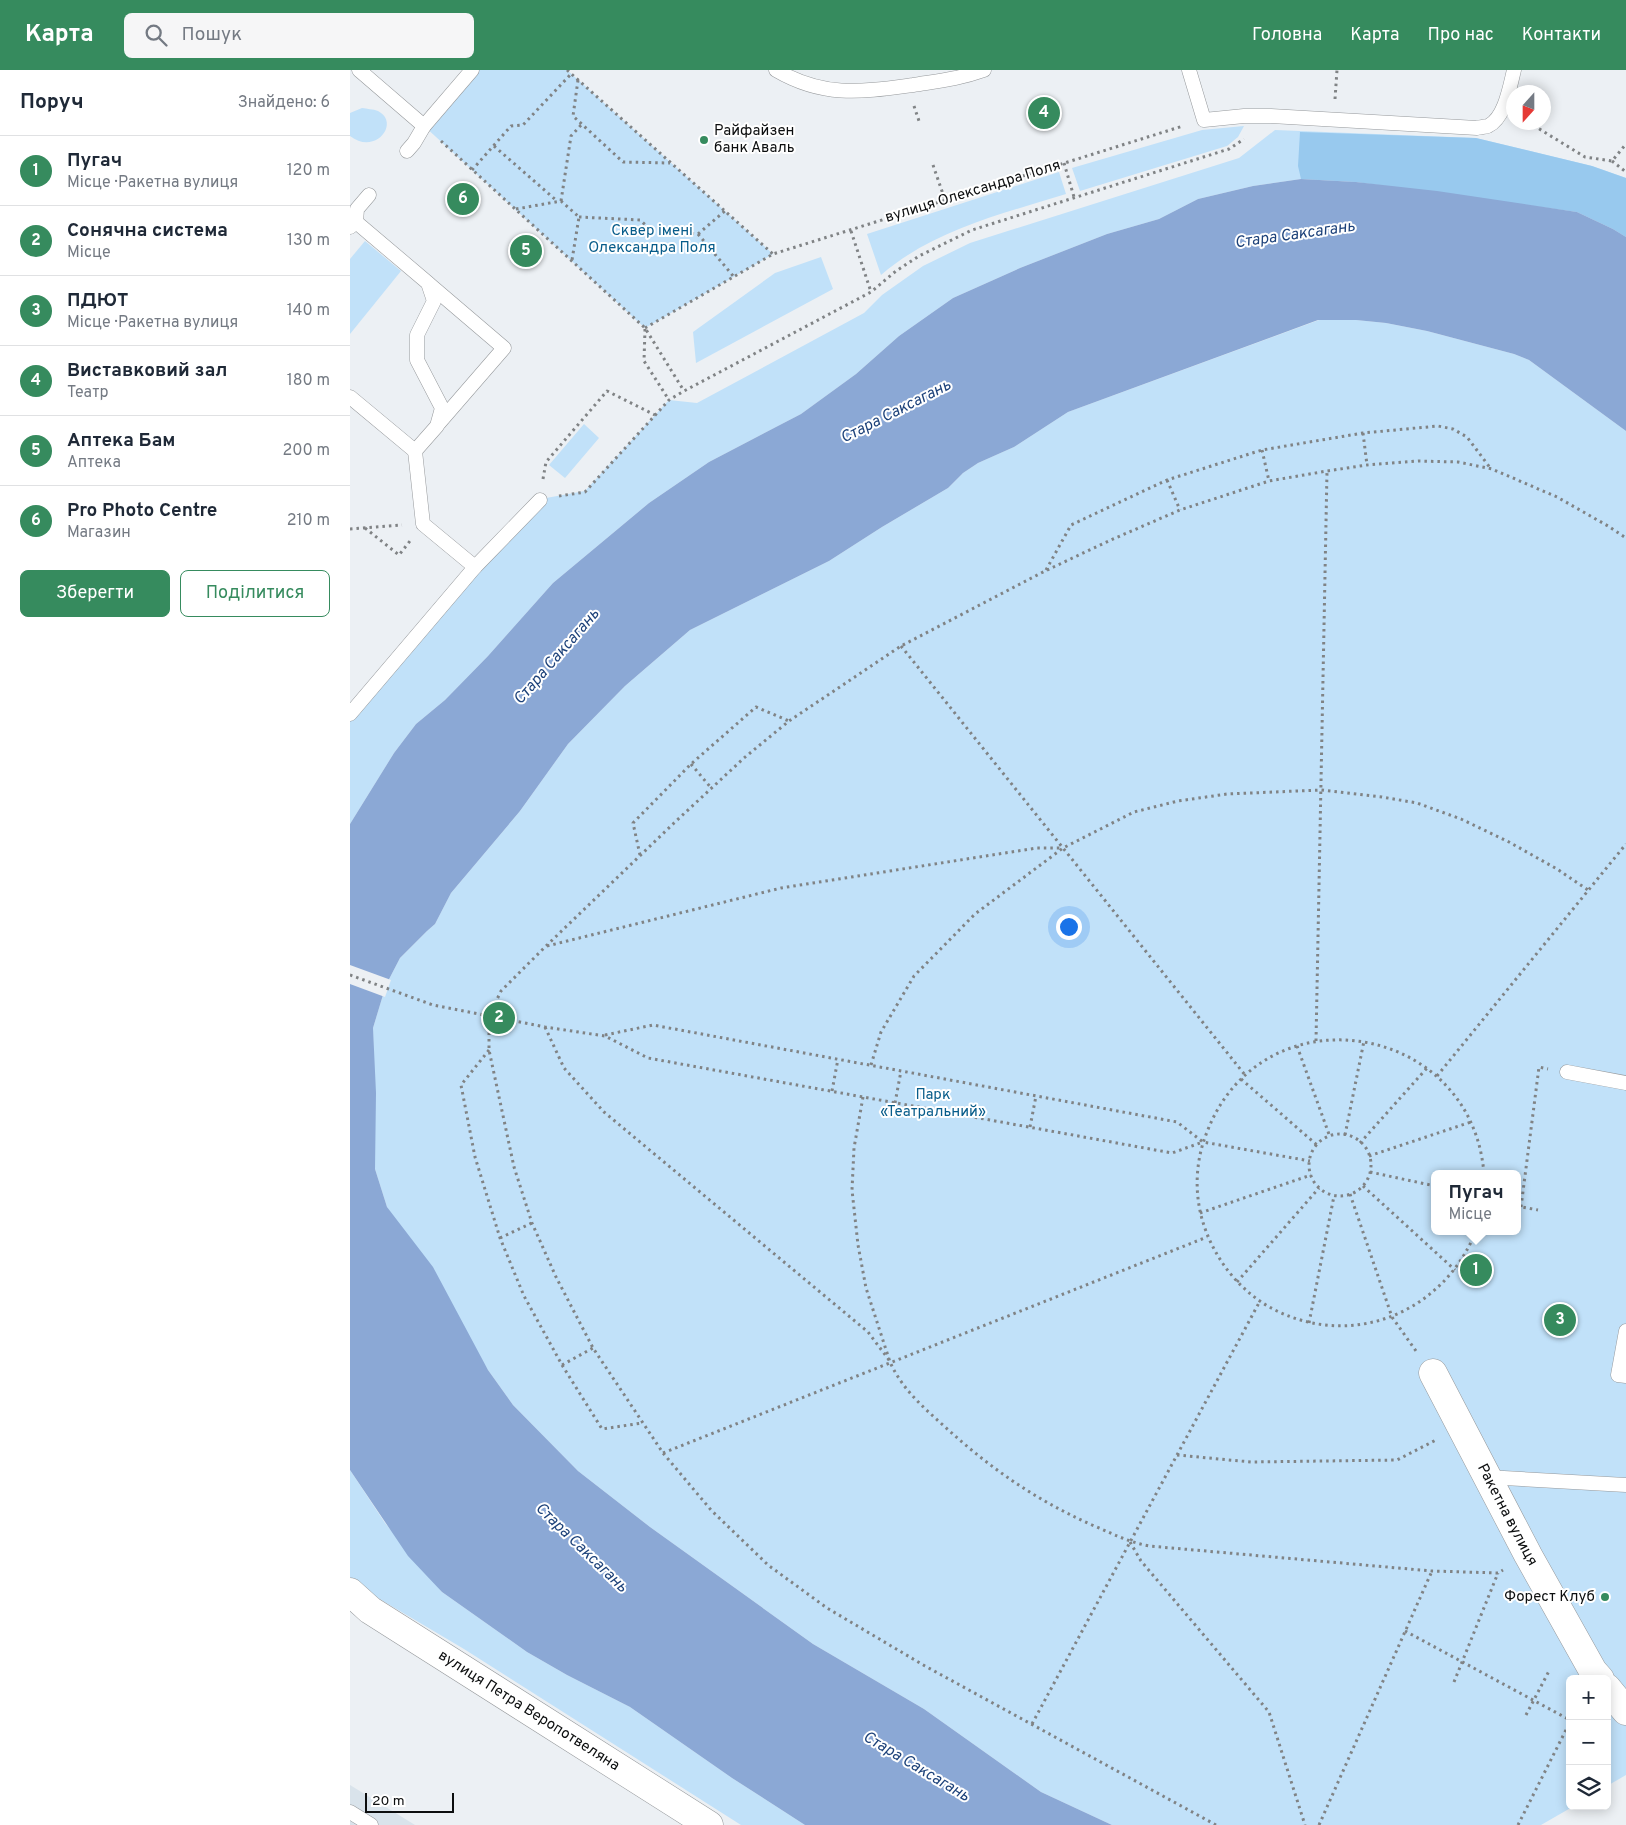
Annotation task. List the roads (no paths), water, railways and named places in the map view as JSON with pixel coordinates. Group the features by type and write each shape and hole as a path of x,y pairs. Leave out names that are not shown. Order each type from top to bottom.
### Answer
{"street":[{"name":"Ракетна вулиця","path":"1433,1374 1528,1555 1596,1675"},
{"name":"вулиця Петра Веропотвеляна","path":"350,1592 370,1610 709,1825"},
{"path":"1611,1693 1626,1711"}],"lane":[{"path":"359,70 424,126"},
{"path":"407,151 424,126 472,70"},
{"path":"776,70 804,84 836,91 864,91 961,78 984,70"},
{"path":"1189,70 1204,120 1244,116 1271,116 1477,128 1488,126 1504,108 1514,70"},
{"path":"369,195 357,208 353,225 428,282 504,348 416,451"},
{"path":"428,282 434,301 417,335 417,360 442,408 437,426"},
{"path":"350,397 416,451 423,524 475,567"},
{"path":"350,714 475,567 540,500"},
{"path":"1567,1072 1626,1083"},
{"path":"1626,1332 1618,1375 1626,1376"},
{"path":"1486,1477 1626,1485"},
{"path":"350,1812 371,1825"}],"water":[{"name":"Стара Саксагань","path":"1301,179 1356,182 1437,191 1577,212 1626,237 1626,431 1529,360 1514,354 1427,331 1386,323 1356,320 1318,320 1068,412 1014,447 978,463 963,473 948,488 829,561 690,630 625,686 568,744 520,811 451,893 435,924 400,958 386,985 373,1028 376,1093 375,1169 387,1207 433,1267 488,1370 513,1405 578,1471 650,1527 813,1644 924,1709 1041,1792 1112,1825 805,1825 732,1778 630,1707 527,1652 442,1592 408,1556 350,1470 350,824 394,753 416,724 445,700 488,656 553,583 649,503 709,462 801,414 856,374 899,336 953,298 1020,268 1107,234 1159,219 1198,199 1253,186"}],"place":[{"name":"Виставковий зал","path":"1044,113"},
{"name":"Райфайзен банк Аваль","path":"704,140"},
{"name":"Pro Photo Centre","path":"463,199"},
{"name":"Аптека Бам","path":"526,251"},
{"name":"Сонячна система","path":"499,1018"},
{"name":"Пугач","path":"1476,1270"},
{"name":"ПДЮТ","path":"1560,1320"},
{"name":"Форест Клуб","path":"1605,1597"}],"park label":[{"name":"Сквер імені Олександра Поля","path":"652,240"},
{"name":"Парк «Театральний»","path":"933,1104"}]}
